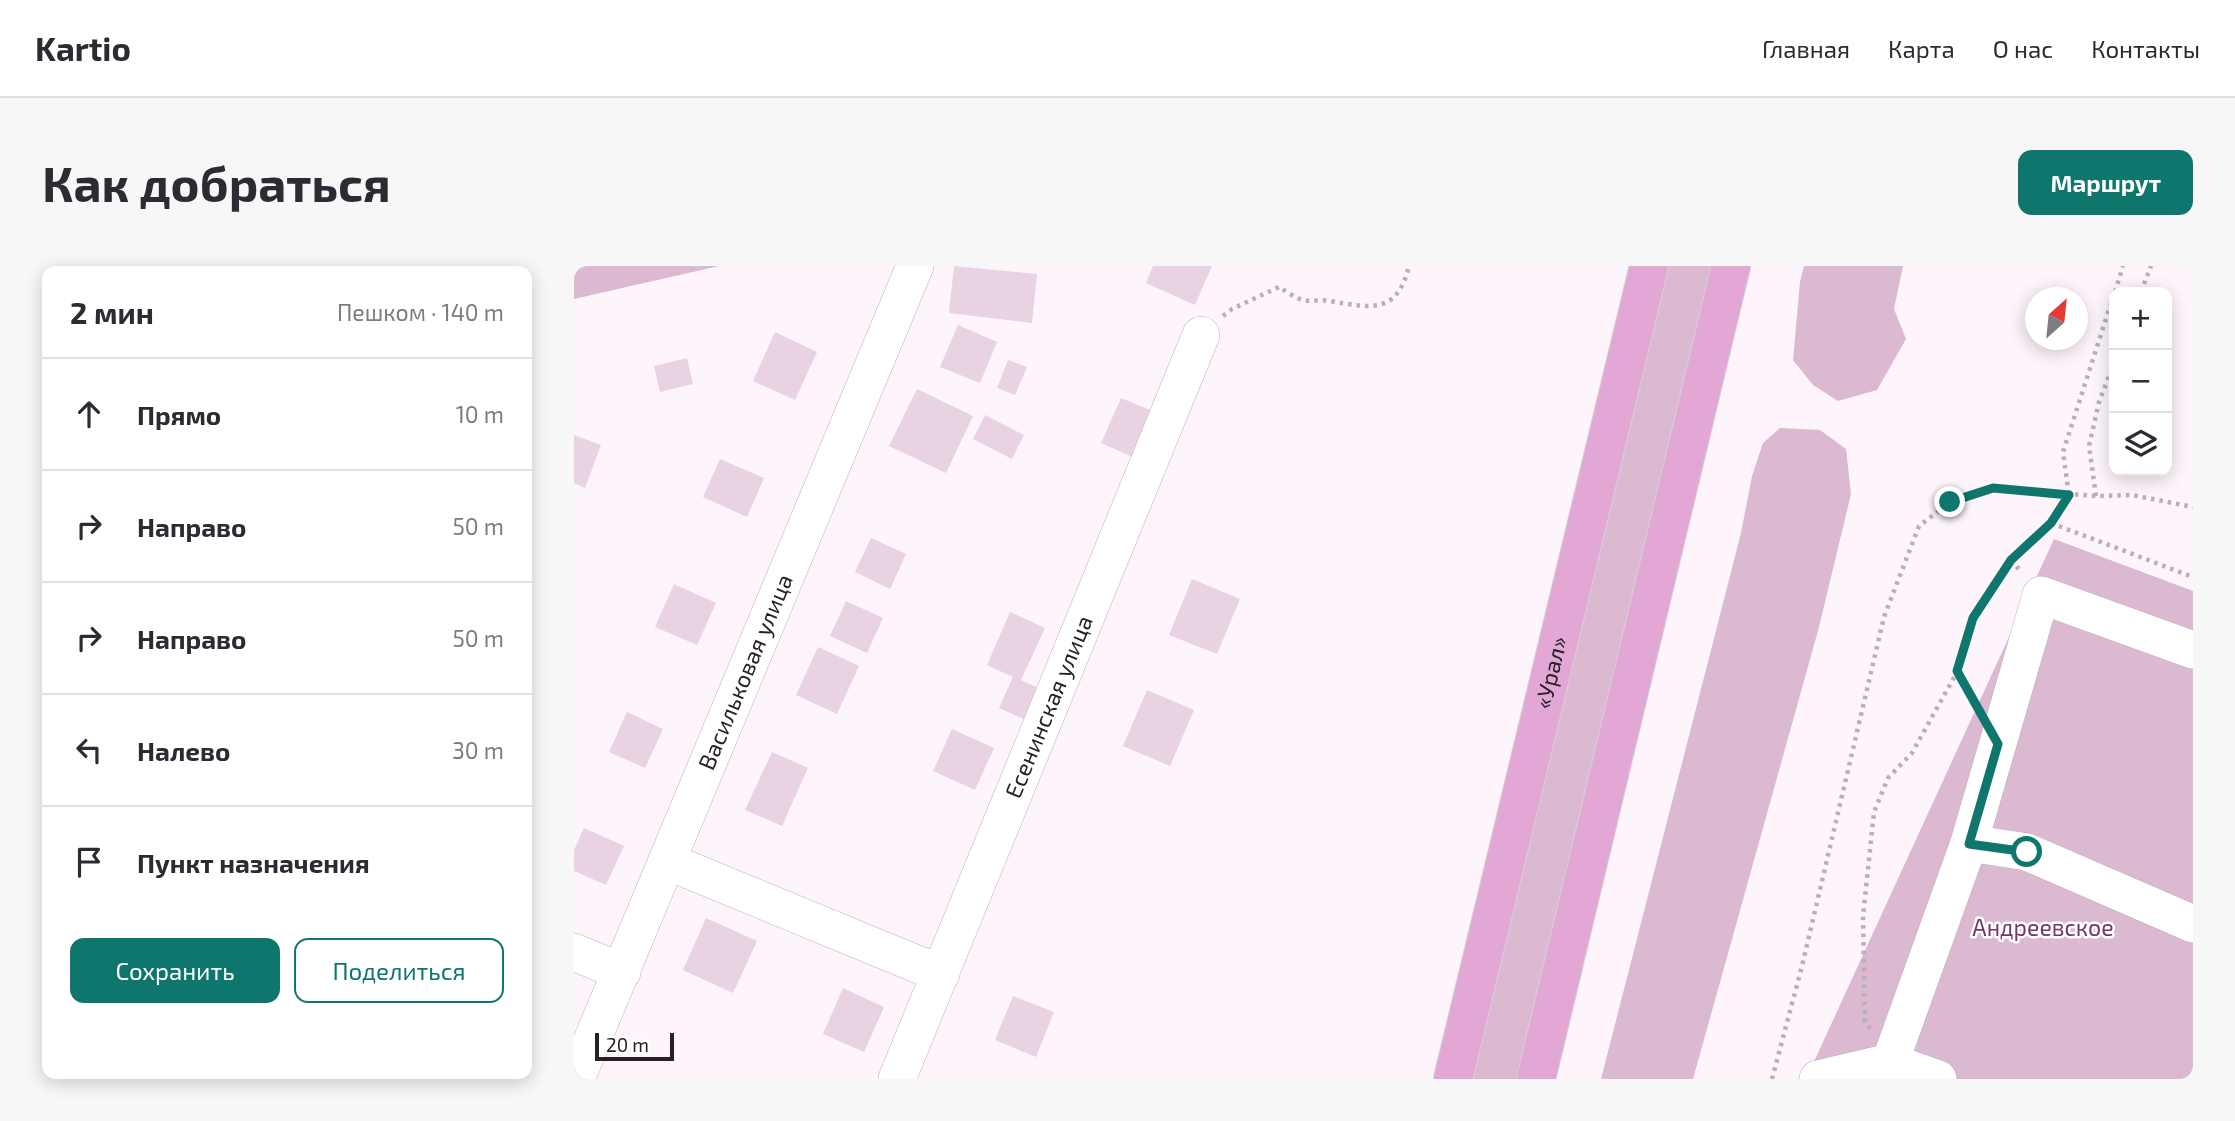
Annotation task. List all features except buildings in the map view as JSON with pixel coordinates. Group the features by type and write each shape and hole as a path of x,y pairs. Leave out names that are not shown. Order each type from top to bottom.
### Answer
{"main road":[{"name":"«Урал»","path":"1452,1079 1649,266"},
{"path":"1536,1079 1731,266"}],"street":[{"name":"Васильковая улица","path":"576,1079 915,266"},
{"name":"Есенинская улица","path":"897,1079 1201,335"},
{"path":"1887,1071 1969,844 2041,595 2193,650"},
{"path":"1969,844 2027,852 2193,924"},
{"path":"667,861 941,974"},
{"path":"574,952 622,972"},
{"path":"1818,1079 1887,1071 1938,1079"}],"path":[{"path":"1201,335 1232,309 1279,287 1303,301 1323,299 1364,307 1387,304 1405,285 1409,266"},
{"path":"2116,287 2123,266"},
{"path":"2143,287 2151,266"},
{"path":"1887,1071 1865,1022 1863,916 1874,812 1888,778 1912,753 1957,671 1973,618 2011,560 2051,523 2069,495 2063,452 2109,309"},
{"path":"2096,496 2089,446 2099,402 2109,376"},
{"path":"1772,1079 1802,966 1884,617 1919,526 1950,502 1993,488 2069,495 2132,495 2193,507"},
{"path":"2051,523 2193,578"},
{"path":"1957,671 1998,744"}],"green space":[{"path":"574,266 719,266 574,299"},
{"path":"1668,266 1715,266 1518,1079 1473,1079"},
{"path":"1804,266 1903,266 1894,309 1906,339 1877,390 1838,401 1813,385 1793,360 1800,282"},
{"path":"1780,428 1820,430 1846,449 1851,494 1819,627 1693,1079 1601,1079 1741,533 1752,476 1763,443"},
{"name":"Андреевское","path":"2054,539 2193,591 2193,1079 1806,1079"}],"route":[{"path":"1950,502 1993,488 2069,495 2051,523 2011,560 1973,618 1957,671 1998,744 1969,844 2027,852"}]}
